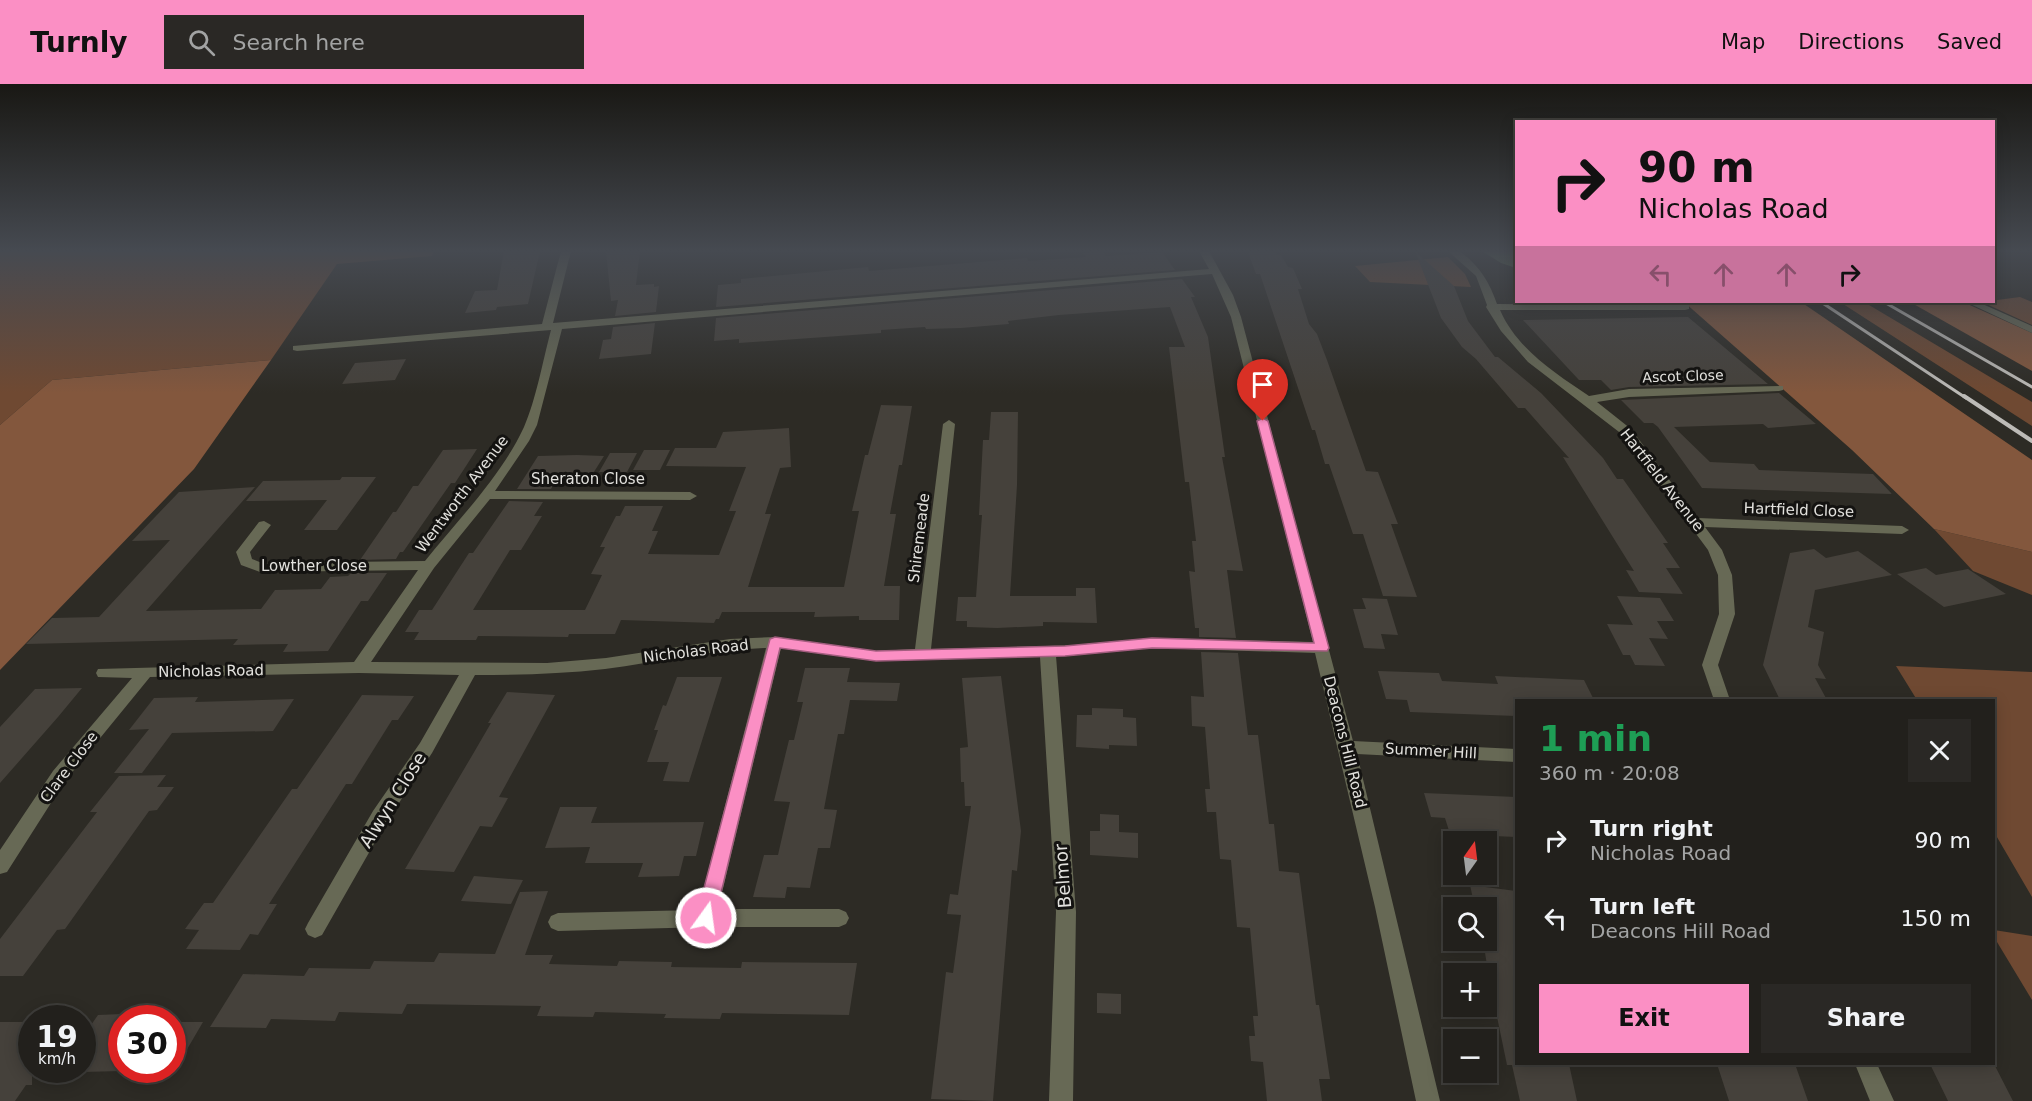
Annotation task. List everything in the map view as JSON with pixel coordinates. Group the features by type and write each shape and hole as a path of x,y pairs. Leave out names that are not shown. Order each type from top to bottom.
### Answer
{"street":[{"name":"Wentworth Avenue","path":"359,668 429,565 486,495 511,460 531,425 557,298"},
{"path":"297,348 884,298"},
{"name":"Deacons Hill Road","path":"1229,298 1322,648 1385,907 1428,1101"},
{"name":"Hartfield Avenue","path":"1489,298 1491,306 1517,345 1564,386 1610,415 1627,432 1715,550 1725,575 1727,614 1710,666 1722,699"},
{"path":"1973,303 2032,330"},
{"path":"1491,306 1523,308 1685,307"},
{"name":"Ascot Close","path":"1587,400 1629,393 1779,388"},
{"name":"Shiremeade","path":"922,656 949,424"},
{"name":"Sheraton Close","path":"486,495 690,496"},
{"name":"Hartfield Close","path":"1695,522 1902,530"},
{"name":"Lowther Close","path":"264,525 243,552 246,562 260,568 429,565"},
{"path":"706,918 775,642"},
{"name":"Nicholas Road","path":"104,673 359,668 547,669 606,663 730,644 775,642 852,654 922,656 1048,652 1152,643 1322,648"},
{"name":"Belmor","path":"1048,652 1066,912 1061,1101"},
{"name":"Alwyn Close","path":"315,929 380,816 426,748 471,670"},
{"name":"Clare Close","path":"0,866 59,776 145,673"},
{"name":"Summer Hill","path":"1346,747 1515,755"},
{"path":"558,922 706,918 840,918"},
{"path":"1866,1065 1882,1101"}],"shaded area":[{"path":"0,298 313,298 271,360 52,380 0,425"},
{"path":"2024,298 2032,302 2032,325 1984,303 1995,303 1995,300"},
{"path":"1685,303 1802,303 2032,460 2032,552 1934,529 1852,450"},
{"path":"1842,303 1866,303 2032,402 2032,426"},
{"path":"1912,303 1965,303 2032,333 2032,371"},
{"path":"271,360 194,469 0,670 0,425 52,380"},
{"path":"1934,529 2032,552 2032,595 1973,571"},
{"path":"1896,666 2032,672 2032,897 1995,834 1995,699 1916,699"},
{"path":"1995,930 2032,936 2032,1000 1995,939"}],"building":[{"path":"472,298 529,298 528,304 465,313"},
{"path":"611,298 658,298 656,312 615,316 618,300 611,301"},
{"path":"717,298 822,298 716,307"},
{"path":"949,298 1192,298 1208,337 1225,457 1222,457 1243,571 1227,570 1236,638 1199,637 1199,628 1195,628 1189,571 1195,572 1192,541 1196,541 1189,482 1185,482 1169,347 1185,347 1170,307 1059,315 1008,321 1009,324 881,330 881,333 739,343 739,339 714,341 716,318"},
{"path":"1268,298 1301,298 1309,324 1317,334 1327,360 1366,471 1378,472 1398,524 1391,524 1417,597 1383,596 1363,534 1353,534 1329,464 1325,464 1315,430 1312,430"},
{"path":"1433,298 1459,298 1468,321 1495,357 1498,357 1541,393 1603,458 1617,479 1623,479 1668,543 1663,543 1680,568 1666,568 1683,594 1639,592 1626,570 1634,571 1563,457 1569,458 1525,408 1518,408 1476,359 1462,347 1441,318"},
{"path":"1688,317 1768,384 1629,387 1611,390 1601,380 1579,380 1523,320"},
{"path":"655,323 651,354 599,359 603,340 611,339 613,327"},
{"path":"406,359 395,380 342,384 355,363"},
{"path":"1779,393 1816,424 1768,428 1763,424 1674,427 1710,462 1754,464 1759,470 1873,474 1892,494 1702,488 1658,427 1653,423 1644,423 1621,400"},
{"path":"881,405 912,406 902,465 899,465 890,514 896,514 884,586 900,586 899,620 859,620 859,616 814,617 815,612 722,612 714,623 621,620 615,634 569,634 568,637 478,636 476,640 414,640 419,632 405,632 419,610 432,610 469,553 473,553 509,501 543,502 534,516 542,516 521,550 510,550 473,610 585,610 602,575 591,574 605,547 600,547 616,516 620,516 625,506 663,506 652,531 658,531 648,554 719,555 736,511 729,511 746,467 666,466 675,448 716,448 723,432 789,428 791,467 780,468 765,514 771,514 748,587 844,587 859,511 852,511 865,455 868,455"},
{"path":"991,412 1018,412 1017,485 1010,596 1076,596 1076,588 1095,588 1097,623 1043,622 1043,626 997,628 967,627 967,621 956,621 958,597 976,597 982,515 979,515 983,440 989,440"},
{"path":"477,449 455,483 451,483 396,559 360,560 393,512 396,512 413,486 418,486 443,450"},
{"path":"644,450 670,450 660,470 633,470"},
{"path":"610,453 637,453 627,472 599,472"},
{"path":"538,456 604,456 592,475 559,475 551,489 517,489"},
{"path":"342,477 376,477 337,530 304,530 327,500 246,501 263,481 340,480"},
{"path":"255,487 146,611 261,609 275,590 321,589 330,577 348,576 351,573 387,573 368,601 361,601 328,651 283,652 288,644 233,645 238,639 26,644 52,618 99,617 170,540 132,541 179,492"},
{"path":"1814,549 1826,558 1858,551 1892,575 1815,590 1808,627 1824,632 1818,665 1826,679 1815,678 1826,699 1780,699 1763,665 1790,553"},
{"path":"1926,568 1936,575 1968,569 2006,594 1944,607 1897,574"},
{"path":"1617,596 1660,598 1674,621 1657,621 1668,639 1649,638 1665,666 1635,665 1630,655 1623,655 1607,624 1633,625"},
{"path":"1362,598 1387,599 1398,635 1381,634 1385,649 1364,648 1353,609 1366,609"},
{"path":"1201,652 1238,653 1248,735 1258,735 1269,824 1274,824 1279,871 1299,873 1316,1005 1319,1005 1330,1079 1319,1079 1322,1101 1267,1101 1263,1062 1251,1061 1249,1036 1255,1036 1253,1016 1258,1016 1250,928 1237,927 1231,860 1220,859 1216,812 1207,812 1205,789 1210,789 1205,727 1192,726 1191,696 1204,697"},
{"path":"805,668 850,668 847,682 900,683 897,701 850,700 844,734 838,734 824,809 837,810 830,848 818,848 810,888 787,887 785,898 753,897 764,855 778,855 790,802 774,801 789,740 794,740 803,702 797,702"},
{"path":"1378,671 1439,673 1442,681 1498,684 1495,676 1584,680 1594,699 1515,699 1515,716 1410,712 1407,700 1386,699"},
{"path":"1001,676 1021,831 1017,871 1012,870 993,1101 931,1099 946,972 953,973 961,915 947,914 950,894 958,895 971,806 965,806 964,782 961,782 960,748 968,747 962,678"},
{"path":"677,677 722,677 689,782 663,781 669,762 647,762 658,730 654,730"},
{"path":"82,688 0,783 0,727 35,689"},
{"path":"507,692 555,695 499,797 508,798 492,827 480,826 454,872 405,869 491,723 488,723"},
{"path":"362,695 414,696 398,720 392,720 352,784 346,784 269,904 277,904 258,935 250,934 240,950 186,949 199,930 185,929 204,903 213,903 292,789 297,789"},
{"path":"198,697 195,702 294,699 273,731 172,733 142,773 114,773 149,729 129,730 154,698"},
{"path":"1092,708 1123,709 1123,717 1136,718 1137,746 1109,745 1109,749 1076,747 1077,715 1092,715"},
{"path":"166,775 157,787 174,787 157,810 149,811 65,929 57,930 23,976 0,976 0,939 97,812 90,812 119,776"},
{"path":"1424,793 1515,797 1515,837 1497,836 1497,831 1449,831 1445,818 1431,817"},
{"path":"560,807 597,807 591,823 704,822 696,856 684,856 679,876 638,877 643,863 585,863 590,847 545,848"},
{"path":"1100,814 1119,815 1119,832 1138,833 1138,858 1090,855 1090,831 1100,831"},
{"path":"474,876 523,880 511,904 461,901"},
{"path":"1470,885 1515,891 1515,1065 1569,1065 1577,1101 1520,1101 1512,1065 1507,1065 1497,1017 1497,963 1487,963 1485,951 1497,951 1497,897 1473,897"},
{"path":"548,891 525,955 553,955 549,964 617,966 619,961 672,962 671,967 741,968 742,962 857,963 849,1015 722,1013 720,1019 664,1018 666,1014 595,1012 593,1017 537,1016 541,1006 407,1004 402,1014 339,1012 335,1021 271,1019 266,1028 210,1027 243,974 304,976 309,968 370,969 374,961 434,962 439,953 495,954 520,892"},
{"path":"1097,993 1121,994 1121,1014 1097,1013"},
{"path":"98,1015 108,1015 108,1071 96,1072 96,1018"},
{"path":"0,1022 18,1022 18,1083 32,1083 32,1085 26,1085 15,1101 0,1101"},
{"path":"186,1022 203,1022 186,1051"},
{"path":"1717,1065 1795,1065 1808,1101 1729,1101"},
{"path":"1930,1065 1995,1065 2013,1101 1948,1101"}],"railway":[{"path":"1823,303 1966,398"},
{"path":"1886,303 2032,387"},
{"path":"1964,396 2032,441"}],"route":[{"path":"706,918 775,642 876,656 1065,651 1152,643 1322,648 1263,421"}]}
